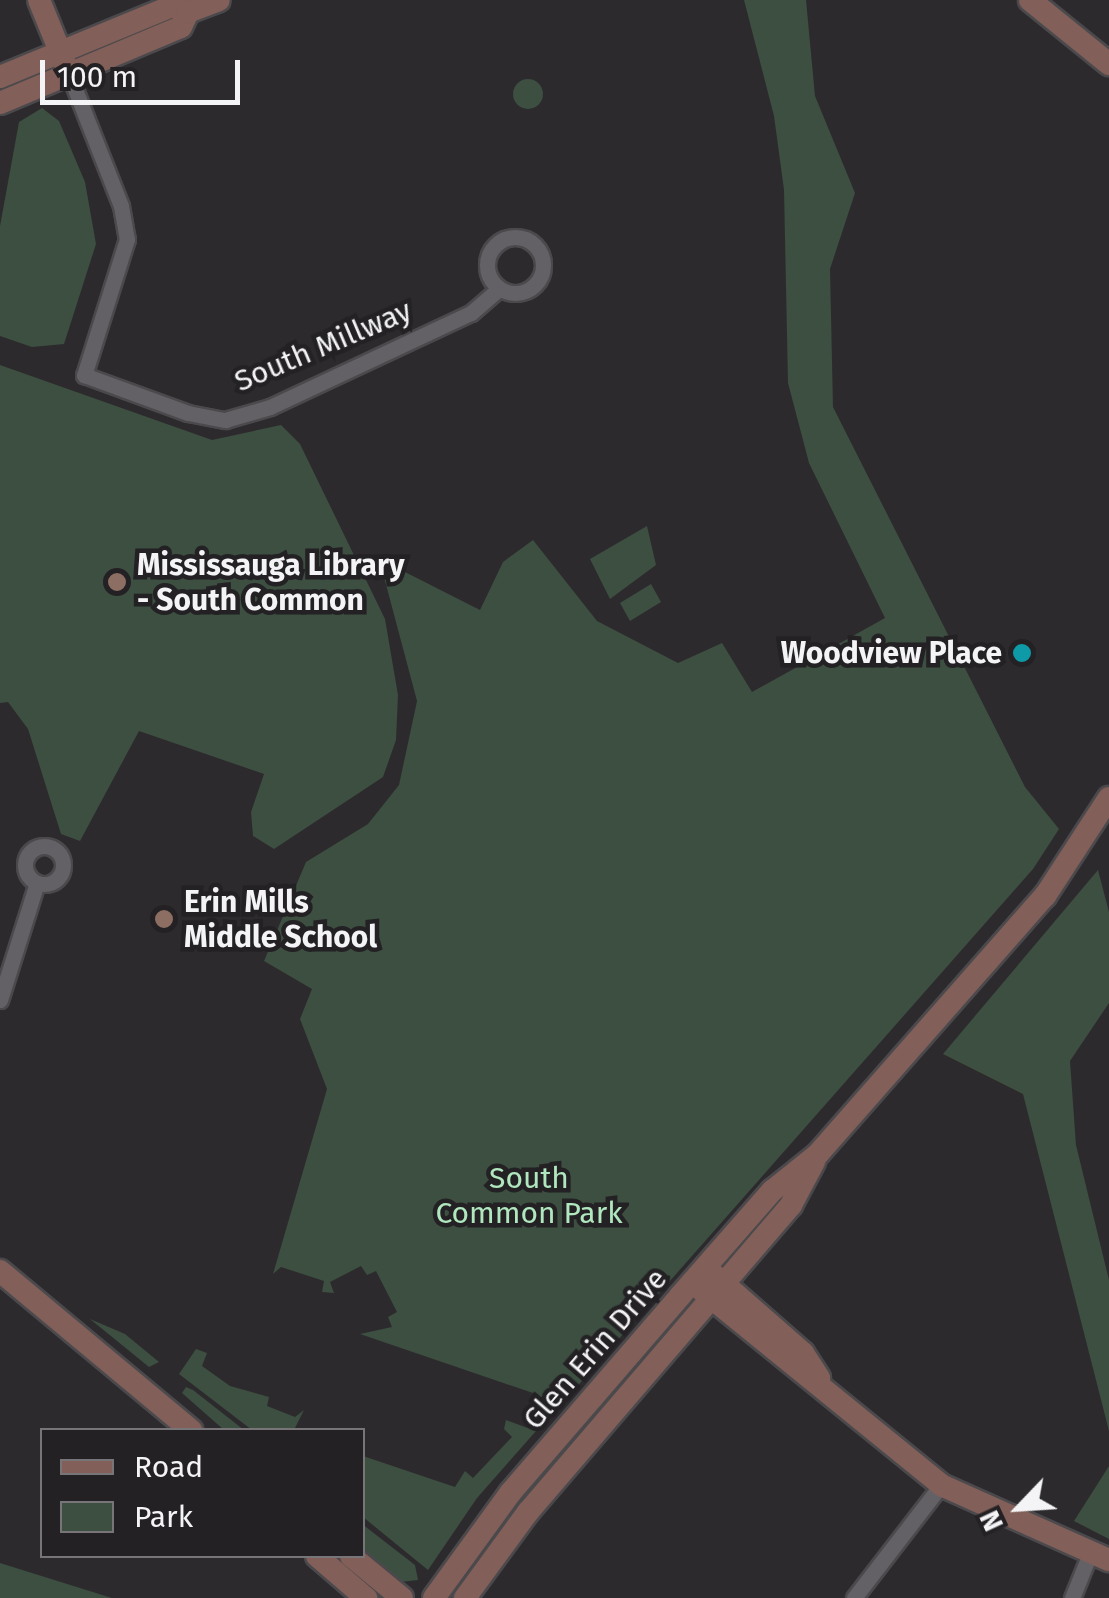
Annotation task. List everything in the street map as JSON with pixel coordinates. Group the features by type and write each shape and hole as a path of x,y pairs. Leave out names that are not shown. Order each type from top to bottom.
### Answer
{"street":[{"name":"South Millway","path":"38,0 121,206 127,239 84,375 188,413 225,420 270,407 471,313 499,289"},
{"path":"0,78 172,6 188,12 219,0"},
{"path":"1030,0 1109,64"},
{"path":"0,103 182,28 188,12"},
{"name":"Glen Erin Drive","path":"434,1598 512,1492 699,1275 772,1191 818,1154 1051,888 1074,860 1109,798"},
{"path":"0,1000 37,883"},
{"name":"Glen Erin Drive","path":"465,1598 528,1512 791,1205 818,1154"},
{"path":"0,1271 189,1428"},
{"path":"699,1275 941,1485 1100,1556 1072,1598"},
{"path":"854,1598 941,1485"},
{"path":"319,1558 366,1598"},
{"path":"353,1558 402,1598"}],"green space":[{"name":"South Common Park","path":"744,0 806,0 815,96 855,193 830,269 833,407 1025,787 1059,829 1033,869 558,1408 536,1394 360,1334 392,1327 388,1317 397,1312 376,1271 367,1275 361,1266 330,1282 334,1293 322,1292 324,1281 281,1267 273,1274 327,1089 300,1019 312,989 264,961 306,862 368,824 399,785 417,701 384,577 401,570 480,610 503,562 533,540 597,621 678,663 722,643 752,692 885,618 809,463 788,383 784,190 774,116"},
{"path":"528,79 539,83 543,94 539,105 528,109 517,105 513,94 517,83"},
{"path":"42,108 59,121 85,182 96,244 64,344 32,347 0,336 0,226 19,122"},
{"path":"0,365 212,440 281,425 300,444 385,619 398,695 396,740 383,777 274,849 253,836 251,812 264,774 139,731 80,841 61,834 28,729 8,702 0,703"},
{"path":"647,526 656,565 610,599 590,559"},
{"path":"651,584 661,602 630,621 620,603"},
{"path":"1098,870 1109,912 1109,1003 1070,1061 1076,1145 1109,1280 1109,1431 1023,1094 943,1054"},
{"path":"90,1319 125,1334 159,1362 149,1367"},
{"path":"196,1349 207,1353 202,1366 230,1386 269,1397 267,1406 295,1417 304,1410 295,1428 249,1428 179,1374"},
{"path":"186,1387 193,1390 241,1428 222,1428 182,1393"},
{"path":"506,1420 536,1431 477,1498 428,1570 365,1519 365,1457 455,1487 465,1471 473,1478 512,1437 504,1429"},
{"path":"1109,1466 1109,1539 1074,1521"},
{"path":"365,1526 415,1565 418,1580 400,1582 365,1554"},
{"path":"0,1563 112,1598 0,1598"}],"place":[{"name":"Mississauga Library - South Common","path":"117,582"},
{"name":"Woodview Place","path":"1022,653"},
{"name":"Erin Mills Middle School","path":"164,919"}]}
